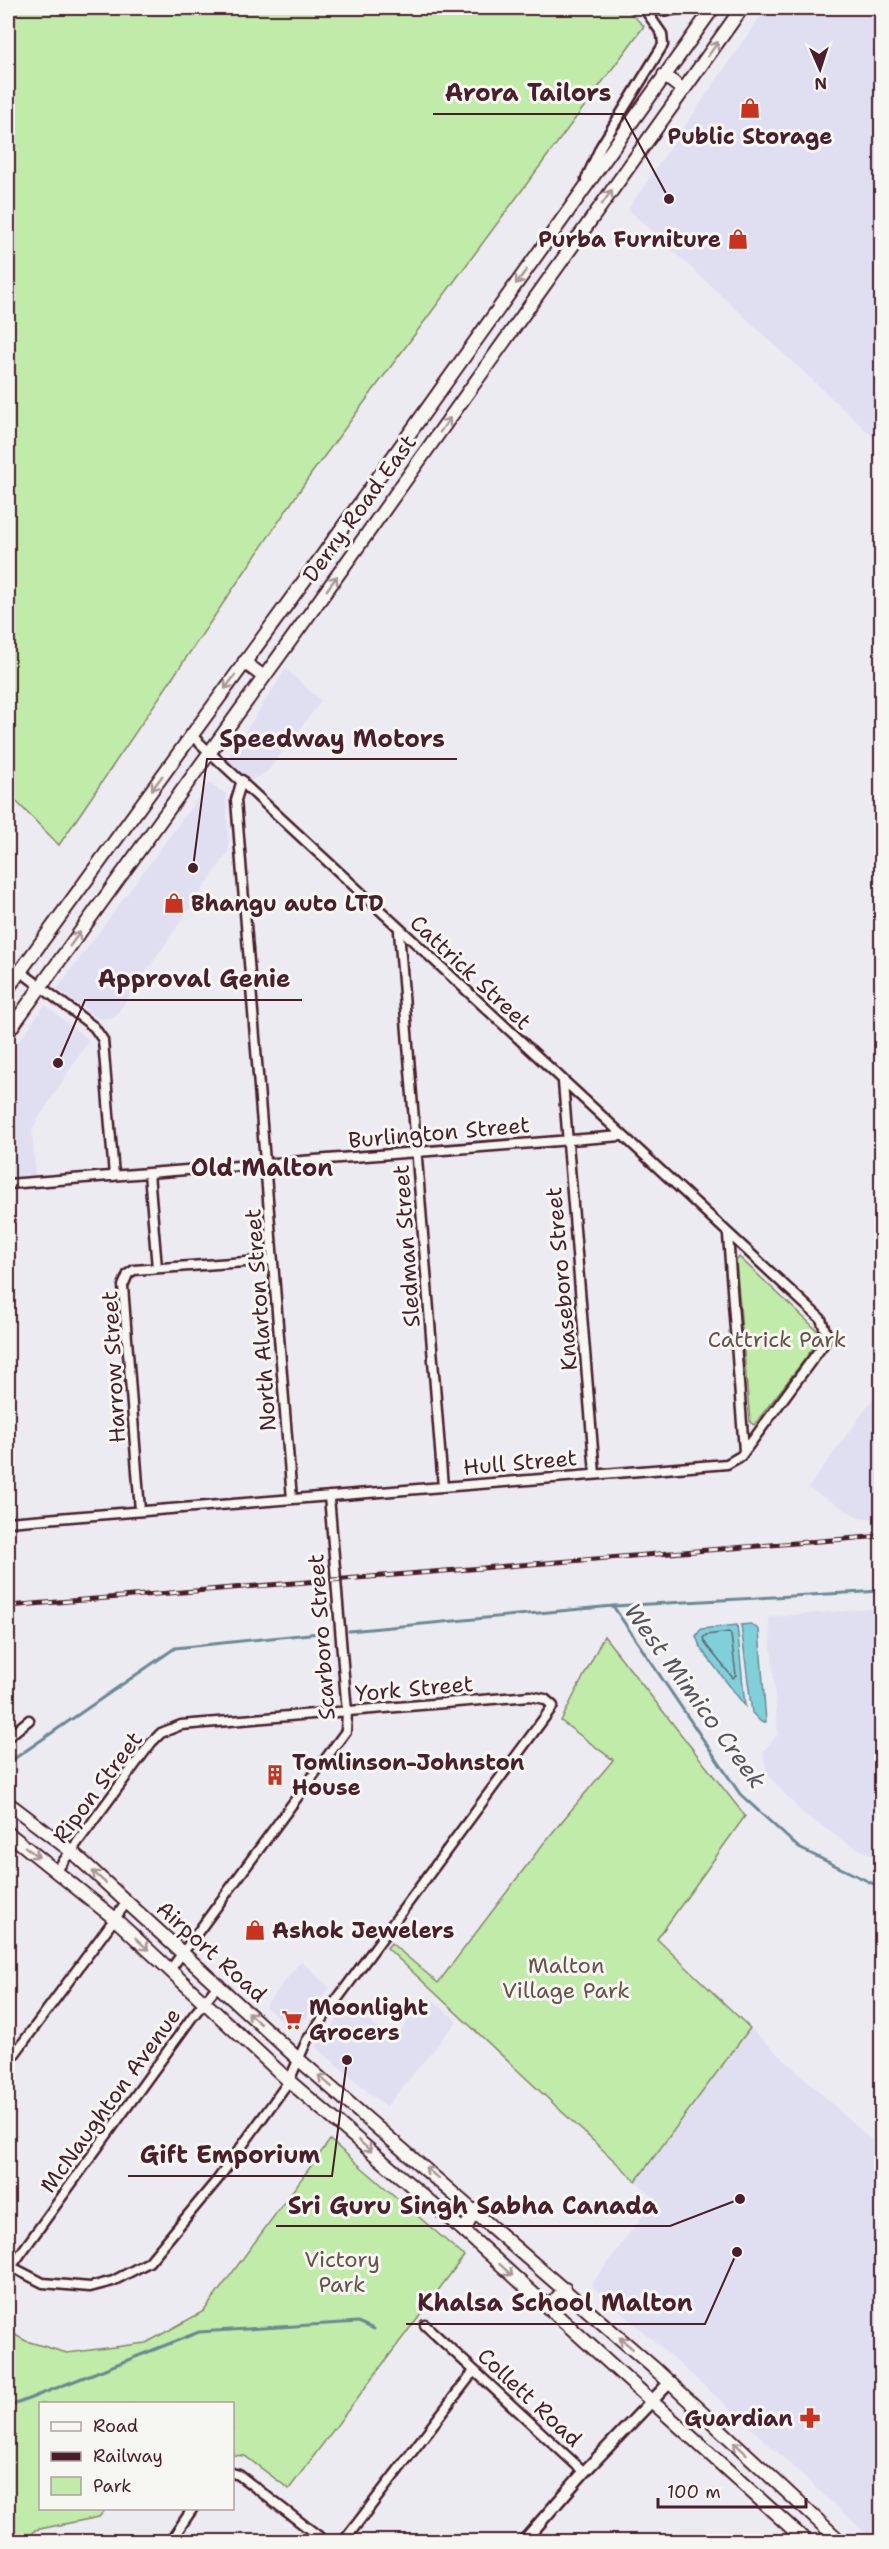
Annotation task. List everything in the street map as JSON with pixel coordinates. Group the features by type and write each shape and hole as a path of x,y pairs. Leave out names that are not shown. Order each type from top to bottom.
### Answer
{"main road":[{"name":"Derry Road East","path":"8,988 713,8"},
{"name":"Derry Road East","path":"8,1032 742,8"},
{"path":"664,75 683,90"},
{"path":"244,662 264,677"},
{"name":"Airport Road","path":"8,1803 71,1851 219,1984 297,2058 475,2210 670,2382 841,2541"},
{"name":"Airport Road","path":"8,1833 114,1918 203,2004 464,2231 807,2541"},
{"path":"464,2231 475,2210"},
{"path":"548,2308 565,2289"}],"street":[{"path":"644,8 668,11 682,8"},
{"path":"575,202 601,146 663,45 662,34 644,8"},
{"name":"Cattrick Street","path":"191,735 242,780 399,931 728,1235"},
{"name":"North Alarton Street","path":"242,780 236,800 292,1499"},
{"name":"Sledman Street","path":"399,931 443,1487"},
{"path":"20,971 94,1027 103,1040 114,1176"},
{"name":"Knaseboro Street","path":"563,1082 595,1474"},
{"name":"Burlington Street","path":"8,1184 621,1136"},
{"path":"149,1173 157,1268 273,1260"},
{"path":"728,1235 744,1451"},
{"name":"Hull Street","path":"8,1522 727,1464 737,1460 744,1451 824,1345 827,1332 821,1319 728,1235"},
{"name":"Harrow Street","path":"140,1511 123,1286 128,1274 134,1270 157,1268"},
{"name":"Scarboro Street","path":"170,1970 343,1737 347,1712 329,1496"},
{"name":"York Street","path":"168,1730 181,1725 530,1696 545,1699 553,1706 307,2040 297,2058"},
{"path":"8,1737 29,1720"},
{"name":"Ripon Street","path":"57,1870 151,1743 168,1730"},
{"path":"8,2063 127,1902"},
{"name":"McNaughton Avenue","path":"9,2266 219,1984"},
{"path":"9,2266 42,2283 64,2287 90,2287 113,2281 149,2262 218,2180 289,2081 297,2058"},
{"name":"Collett Road","path":"425,2325 584,2472"},
{"path":"343,2541 474,2371"},
{"path":"523,2541 584,2472 670,2382"},
{"path":"234,2474 239,2475 326,2541"},
{"path":"170,2541 192,2510"}],"shaded area":[{"path":"766,8 881,8 881,444 628,209"},
{"path":"286,669 321,701 268,771 250,781 227,760"},
{"path":"209,783 226,794 229,851 115,1017 99,1019 57,989"},
{"path":"45,1005 89,1040 32,1129 35,1175 8,1177 8,1056"},
{"path":"881,1388 881,1518 860,1518 808,1488"},
{"path":"882,1608 881,1860 847,1843 801,1812 767,1774 763,1752 778,1735 769,1617"},
{"path":"301,1961 330,1988 295,2032 265,2006"},
{"path":"428,1996 457,2021 386,2107 316,2047 350,2004 392,2042"},
{"path":"750,2028 881,2149 881,2541 874,2541 591,2285 655,2199 636,2181"}],"green space":[{"path":"8,8 625,8 644,26 311,474 59,845 8,793"},
{"name":"Cattrick Park","path":"739,1257 819,1332 818,1342 754,1425 750,1422 736,1261"},
{"name":"Malton Village Park","path":"604,1636 745,1816 657,1939 750,2028 636,2181 387,1948 391,1943 438,1983 543,1844 613,1760 561,1721"},
{"name":"Victory Park","path":"330,2140 464,2256 289,2489 245,2456 234,2455 234,2402 39,2402 39,2510 105,2510 99,2517 35,2530 27,2541 8,2541 8,2331 26,2341 67,2353 146,2343 204,2311"}],"water":[{"path":"751,1624 759,1630 766,1722 761,1722 752,1713 741,1625"},
{"path":"737,1625 745,1706 701,1649 696,1636 701,1629"}],"waterway":[{"name":"West Mimico Creek","path":"349,1631 613,1606 882,1591"},
{"name":"West Mimico Creek","path":"613,1606 740,1794 799,1848 882,1888"},
{"name":"West Mimico Creek","path":"8,1763 175,1648 329,1632"},
{"path":"8,2407 199,2332 358,2322 374,2329"}],"railway":[{"path":"8,1606 882,1536"}],"place":[{"name":"Public Storage","path":"750,108"},
{"name":"Arora Tailors","path":"669,199"},
{"name":"Purba Furniture","path":"738,239"},
{"name":"Speedway Motors","path":"193,868"},
{"name":"Bhangu auto LTD","path":"174,903"},
{"name":"Approval Genie","path":"58,1063"},
{"name":"Tomlinson-Johnston House","path":"275,1775"},
{"name":"Ashok Jewelers","path":"255,1930"},
{"name":"Moonlight Grocers","path":"292,2020"},
{"name":"Gift Emporium","path":"347,2060"},
{"name":"Sri Guru Singh Sabha Canada","path":"740,2199"},
{"name":"Khalsa School Malton","path":"737,2252"},
{"name":"Guardian","path":"810,2418"}],"district":[{"name":"Old Malton","path":"262,1168"}]}
